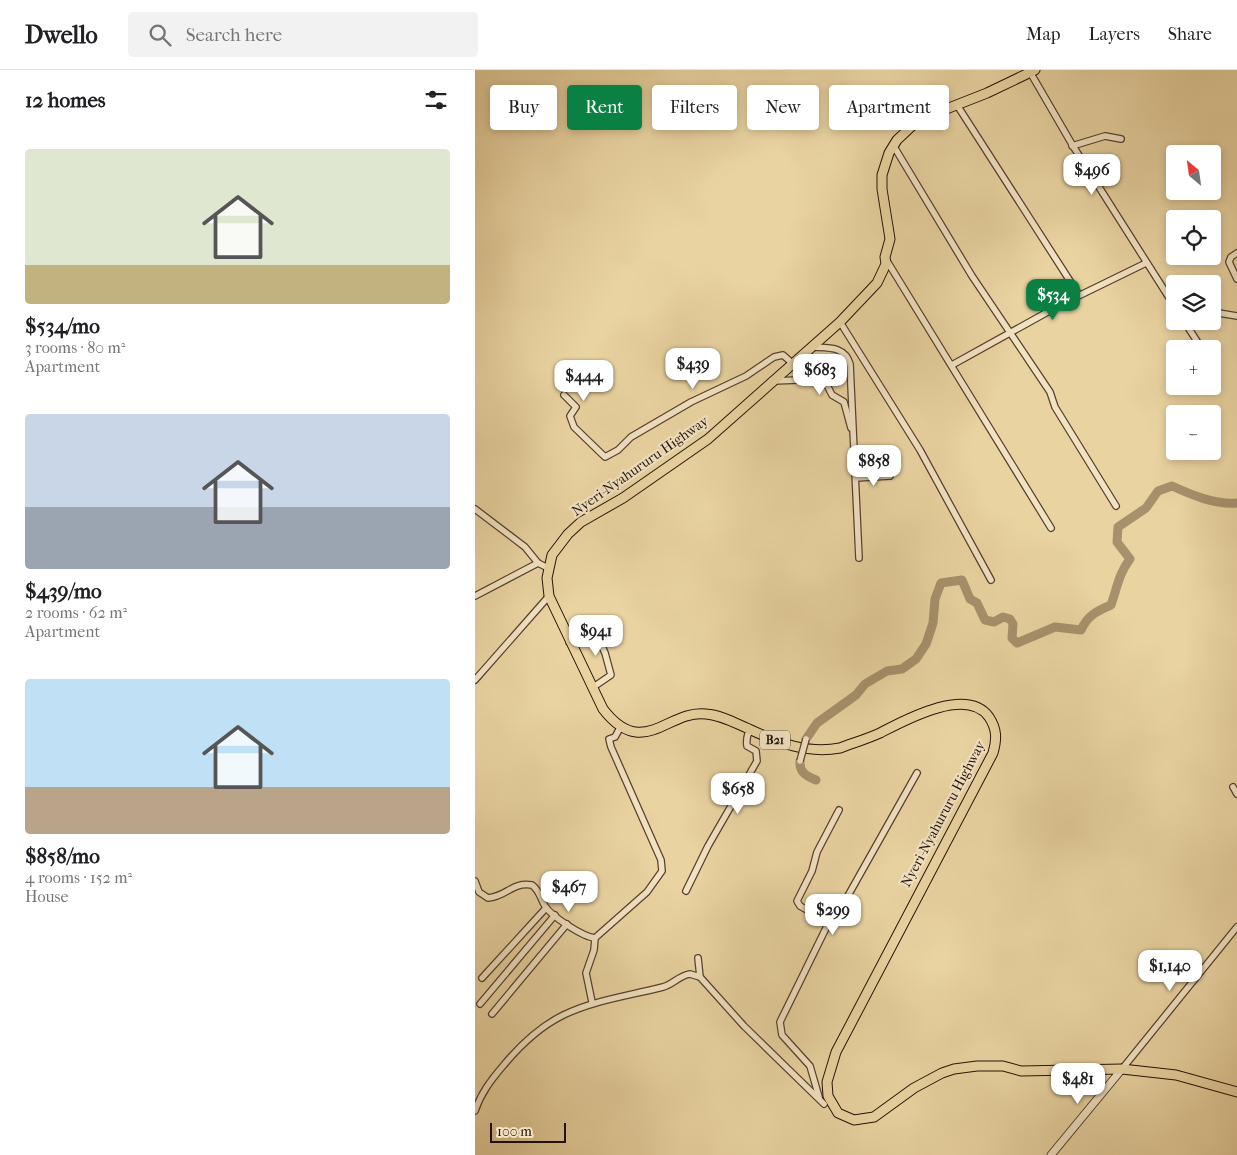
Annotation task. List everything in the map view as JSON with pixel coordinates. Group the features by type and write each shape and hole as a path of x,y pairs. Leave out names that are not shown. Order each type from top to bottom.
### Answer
{"highway":[{"name":"Nyeri-Nyahururu Highway","path":"1033,71 913,124 893,145 882,175 882,189 890,239 885,257 886,264 877,283 840,322 708,438 623,498 581,522 557,546 548,568 549,596 569,642 603,709 612,721 636,732 647,731 690,716 705,713 793,747 825,751 840,748 867,738 935,709 963,704 983,710 993,723 996,732 996,743 986,768 940,850 836,1052 827,1087 831,1102 838,1113 854,1120 868,1119 926,1081 955,1069 1003,1066 1021,1071 1121,1069 1176,1075 1237,1092"}],"street":[{"path":"1033,71 1072,146 1166,293"},
{"path":"957,105 1079,295"},
{"path":"1072,146 1105,136 1121,139"},
{"path":"893,145 942,229 1050,392 1055,407 1116,506"},
{"path":"1237,253 1231,257 1229,262 1237,279"},
{"path":"885,257 1051,528"},
{"path":"952,364 1011,334 1079,295 1146,263"},
{"path":"1221,313 1237,316"},
{"path":"840,322 920,450 991,580"},
{"path":"811,347 840,350 847,355 852,381 859,558"},
{"path":"565,395 576,407 570,416 574,427 605,457 618,450 631,437 691,402 746,376 774,358 783,355 792,363"},
{"path":"773,381 824,379 832,395 844,402 854,438"},
{"path":"856,478 890,476"},
{"path":"475,509 525,547 539,563 548,568"},
{"path":"475,596 539,563"},
{"path":"475,680 549,596"},
{"path":"569,642 594,637 602,646 611,676 592,688"},
{"path":"592,1002 586,973 594,950 595,938 647,892 662,871 661,860 611,747 609,739 615,737 621,726"},
{"path":"686,891 708,846 757,761 756,751 747,746 747,735 750,730"},
{"path":"800,760 806,739"},
{"path":"819,1099 810,1066 781,1035 779,1027 812,954 829,922 845,901 917,773"},
{"path":"1233,787 1237,794"},
{"path":"829,922 800,906 797,901 814,867 817,852 839,810"},
{"path":"475,881 479,892 488,898 497,897 517,884 532,885 540,893 546,908 555,916 586,936 595,938"},
{"path":"482,978 546,908"},
{"path":"480,1004 555,916"},
{"path":"492,1014 567,924"},
{"path":"1051,1155 1235,935 1237,927"},
{"path":"699,958 700,977"},
{"path":"475,1111 479,1098 492,1078 532,1033 561,1015 592,1002 665,987 686,974 700,977 744,1026 824,1104"}],"waterway":[{"path":"806,739 817,723 856,695 865,684 887,671 902,669 916,659 926,644 933,623 935,599 941,583 962,580 970,599 977,603 985,620 994,622 1003,617 1010,619 1013,624 1012,638 1017,643 1055,627 1081,630 1093,614 1111,605 1121,575 1130,559 1117,542 1118,527 1146,508 1158,491 1172,486 1212,501 1237,503"},
{"path":"800,761 804,773 816,780"}]}
